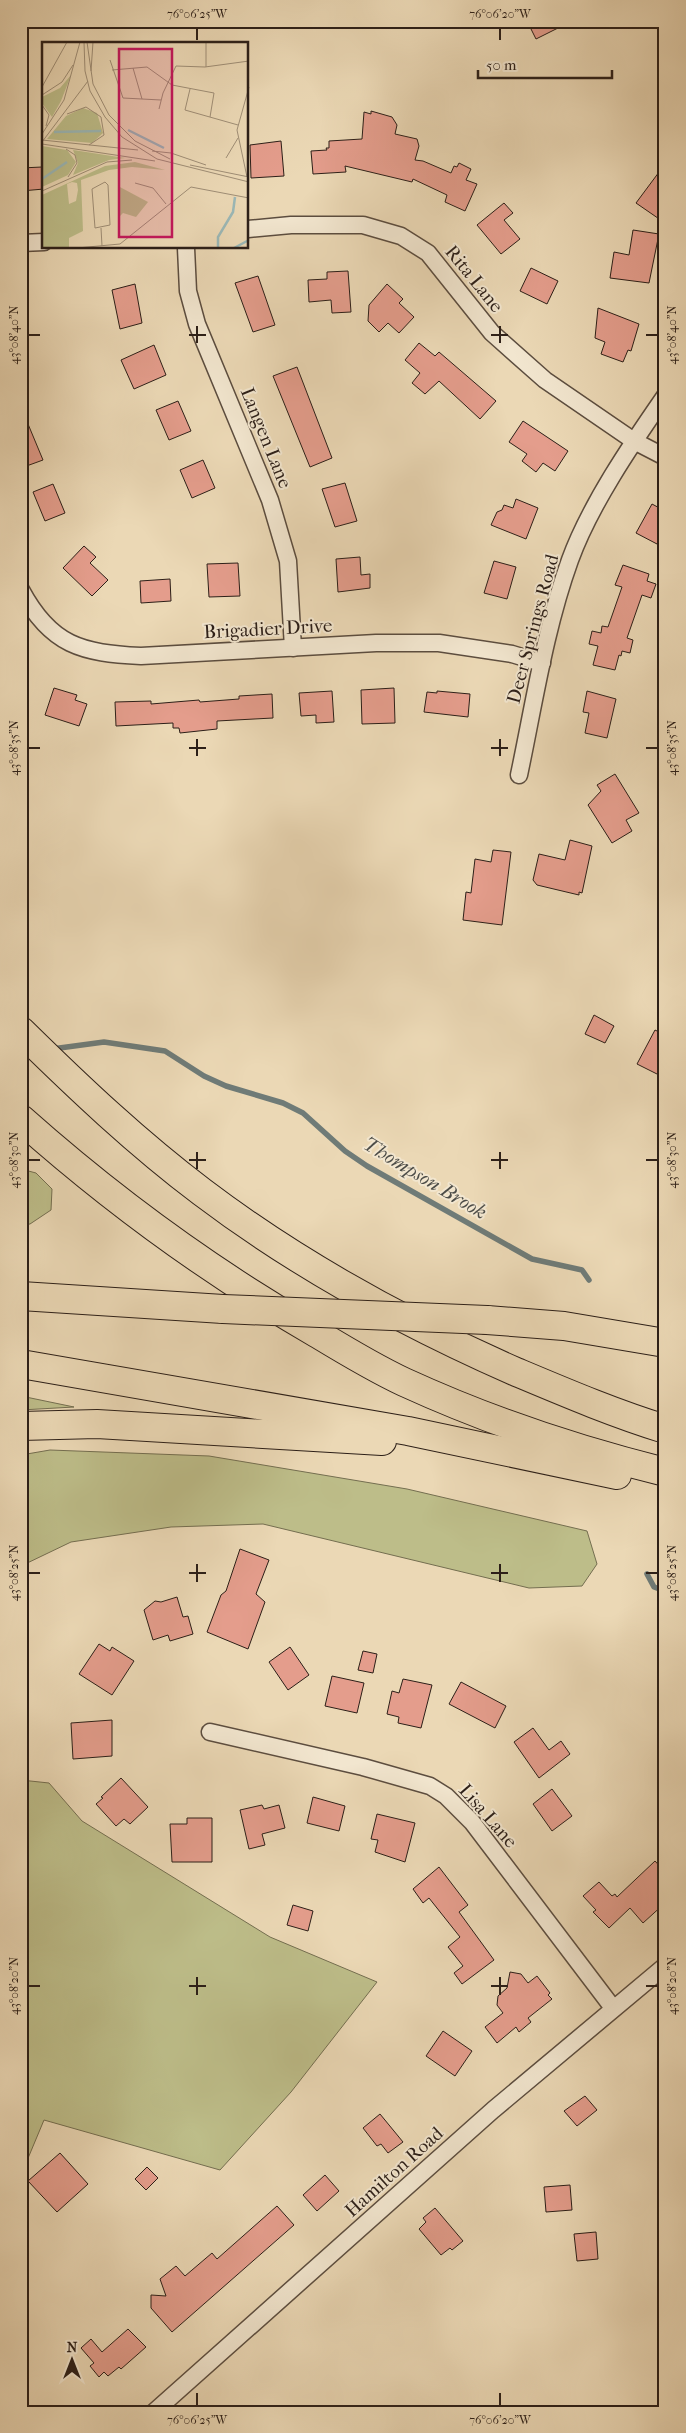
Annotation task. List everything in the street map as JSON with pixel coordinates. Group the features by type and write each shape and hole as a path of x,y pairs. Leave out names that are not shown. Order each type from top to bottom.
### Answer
{"highway":[{"path":"21,1031 90,1098 202,1192 250,1227 401,1317 498,1364 595,1405 665,1429"},
{"path":"21,1119 100,1186 192,1254 265,1303 367,1363 404,1382 487,1416 665,1472"},
{"path":"21,1296 223,1309 487,1320 583,1329 665,1343"},
{"path":"21,1364 333,1417 488,1447 665,1486"},
{"path":"21,1426 97,1424 149,1426 488,1447"}],"street":[{"name":"Rita Lane","path":"249,229 291,225 363,225 401,236 428,253 492,333 545,380 634,441 665,457"},
{"path":"21,243 42,242"},
{"name":"Langen Lane","path":"186,249 188,291 197,324 270,500 288,561 293,648"},
{"name":"Deer Springs Road","path":"519,775 542,663 570,559 591,515 634,441 665,396"},
{"name":"Brigadier Drive","path":"21,590 31,609 54,633 71,645 108,655 141,656 439,643 512,654 542,663"},
{"name":"Lisa Lane","path":"210,1732 363,1767 430,1786 446,1796 472,1822 613,2008"},
{"name":"Hamilton Road","path":"154,2412 493,2110 665,1966"}],"green space":[{"path":"21,1169 36,1173 52,1189 51,1210 30,1224 21,1225"},
{"path":"21,1396 74,1407 21,1410"},
{"path":"50,1450 209,1456 407,1489 587,1531 597,1564 582,1586 529,1588 263,1524 171,1527 71,1542 21,1566 21,1455"},
{"path":"21,1780 49,1783 82,1821 270,1937 377,1982 291,2092 220,2170 44,2120 21,2175"}],"building":[{"path":"527,21 572,21 536,39"},
{"path":"371,111 392,117 397,125 395,134 417,139 419,146 415,160 423,161 451,173 454,166 457,167 459,163 471,169 466,180 477,184 465,211 445,202 447,195 413,179 412,182 345,166 346,172 313,174 311,151 327,150 326,148 329,148 329,141 362,139 364,112 371,114"},
{"path":"281,141 284,176 251,178 250,145"},
{"path":"665,164 665,223 636,203"},
{"path":"42,167 42,189 21,191 21,168"},
{"path":"504,203 513,213 504,220 520,239 501,254 477,225"},
{"path":"633,230 659,234 649,283 610,278 614,252 629,255"},
{"path":"531,268 558,281 547,304 520,291"},
{"path":"348,271 351,312 332,313 331,300 309,302 308,280 327,279 327,272"},
{"path":"258,276 275,325 253,332 235,283"},
{"path":"135,284 142,323 120,329 112,290"},
{"path":"387,284 403,299 399,303 414,317 399,333 388,323 379,332 368,321 369,305"},
{"path":"598,308 639,324 631,351 628,350 623,362 601,354 605,342 595,338"},
{"path":"419,343 435,356 439,352 496,401 480,419 439,381 425,394 412,383 420,373 405,360"},
{"path":"154,345 166,375 134,389 121,360"},
{"path":"297,367 332,458 310,467 273,376"},
{"path":"178,401 191,431 169,440 156,410"},
{"path":"23,412 43,460 21,468 21,413"},
{"path":"523,421 568,451 555,471 543,463 536,472 522,461 527,454 509,442"},
{"path":"203,460 215,488 192,498 180,470"},
{"path":"345,483 357,521 335,527 322,489"},
{"path":"53,484 65,513 45,521 33,492"},
{"path":"516,499 538,508 526,539 491,525 497,512 502,510 504,505 513,508"},
{"path":"652,504 665,511 665,529 657,544 636,533"},
{"path":"84,546 96,557 90,563 108,580 92,596 63,568"},
{"path":"360,557 361,575 370,574 370,588 338,592 336,559"},
{"path":"494,561 516,567 507,599 484,593"},
{"path":"238,563 240,596 209,597 207,564"},
{"path":"623,565 649,574 647,581 656,584 651,598 642,595 627,638 633,640 630,653 622,651 615,670 593,665 598,646 589,644 592,631 601,633 602,626 608,627 622,587 615,585"},
{"path":"170,579 171,601 141,603 140,581"},
{"path":"54,688 77,695 75,700 87,704 79,726 45,715"},
{"path":"394,688 395,723 362,724 361,690"},
{"path":"332,691 334,722 316,723 316,715 301,716 299,693"},
{"path":"437,691 470,694 468,717 424,712 427,692 437,693"},
{"path":"587,691 616,699 607,738 585,733 589,713 583,712"},
{"path":"272,694 273,718 217,721 217,729 180,733 179,728 173,728 173,723 116,726 115,702 151,701 151,704 199,700 200,702 239,699 239,696"},
{"path":"615,774 639,813 626,820 632,831 612,843 588,805 601,791 597,785"},
{"path":"570,840 592,846 582,893 579,892 579,895 537,885 533,880 539,854 565,860"},
{"path":"493,850 511,852 502,925 463,920 466,892 471,893 475,859 491,862"},
{"path":"594,1015 614,1026 605,1043 585,1034"},
{"path":"655,1030 665,1035 665,1078 637,1064"},
{"path":"240,1549 269,1560 256,1594 265,1602 248,1649 207,1632 221,1595 226,1591"},
{"path":"177,1597 183,1617 188,1616 193,1634 170,1641 168,1635 153,1640 144,1610 155,1601 161,1602"},
{"path":"99,1644 110,1651 112,1647 134,1661 112,1695 79,1674"},
{"path":"290,1647 309,1675 288,1690 269,1662"},
{"path":"363,1651 377,1654 373,1673 358,1670"},
{"path":"332,1676 364,1683 357,1713 325,1706"},
{"path":"403,1679 432,1685 421,1728 398,1723 399,1717 387,1714 392,1691 399,1693"},
{"path":"461,1682 506,1706 495,1728 449,1704"},
{"path":"112,1720 112,1756 73,1759 71,1723"},
{"path":"533,1728 549,1750 561,1741 570,1754 539,1778 514,1742"},
{"path":"121,1778 148,1807 130,1824 124,1819 116,1826 96,1804"},
{"path":"552,1789 572,1816 552,1831 533,1804"},
{"path":"313,1797 345,1806 339,1831 307,1823"},
{"path":"262,1805 264,1809 279,1805 285,1828 262,1834 265,1845 249,1849 240,1810"},
{"path":"377,1814 415,1823 405,1862 375,1852 378,1840 371,1839"},
{"path":"187,1818 212,1818 212,1862 172,1862 170,1824 187,1824"},
{"path":"655,1861 665,1872 665,1903 643,1923 630,1908 609,1928 593,1912 596,1910 583,1896 599,1882 612,1896 615,1894 617,1897"},
{"path":"439,1867 468,1905 459,1912 494,1960 462,1984 454,1973 463,1966 448,1947 460,1937 429,1898 423,1903 413,1889"},
{"path":"293,1905 313,1911 308,1931 287,1925"},
{"path":"510,1972 521,1974 528,1983 537,1976 550,1993 548,1995 552,1999 528,2018 531,2022 519,2032 516,2027 497,2043 485,2027 503,2013 497,2005 498,1996 507,1988"},
{"path":"443,2031 472,2051 455,2076 426,2056"},
{"path":"585,2096 597,2110 577,2126 564,2111"},
{"path":"380,2114 403,2142 388,2153 381,2144 377,2146 363,2128"},
{"path":"60,2153 88,2184 57,2212 28,2181"},
{"path":"147,2167 158,2178 146,2190 135,2179"},
{"path":"325,2175 339,2191 317,2211 303,2195"},
{"path":"570,2185 572,2210 546,2212 544,2187"},
{"path":"277,2206 294,2225 172,2332 151,2308 151,2295 166,2296 160,2279 176,2266 185,2276 212,2253 217,2259"},
{"path":"435,2208 463,2241 452,2250 450,2248 441,2255 419,2229 426,2222 423,2218"},
{"path":"596,2232 598,2259 577,2261 574,2234"},
{"path":"128,2329 146,2347 121,2369 119,2367 108,2376 104,2372 99,2377 90,2366 94,2363 81,2348 91,2339 102,2352"}],"waterway":[{"name":"Thompson Brook","path":"52,1049 104,1042 165,1051 204,1076 226,1086 283,1103 303,1113 345,1151 367,1166 532,1259 582,1270 589,1280"},
{"name":"Thompson Brook","path":"647,1574 654,1587 665,1591"}]}
